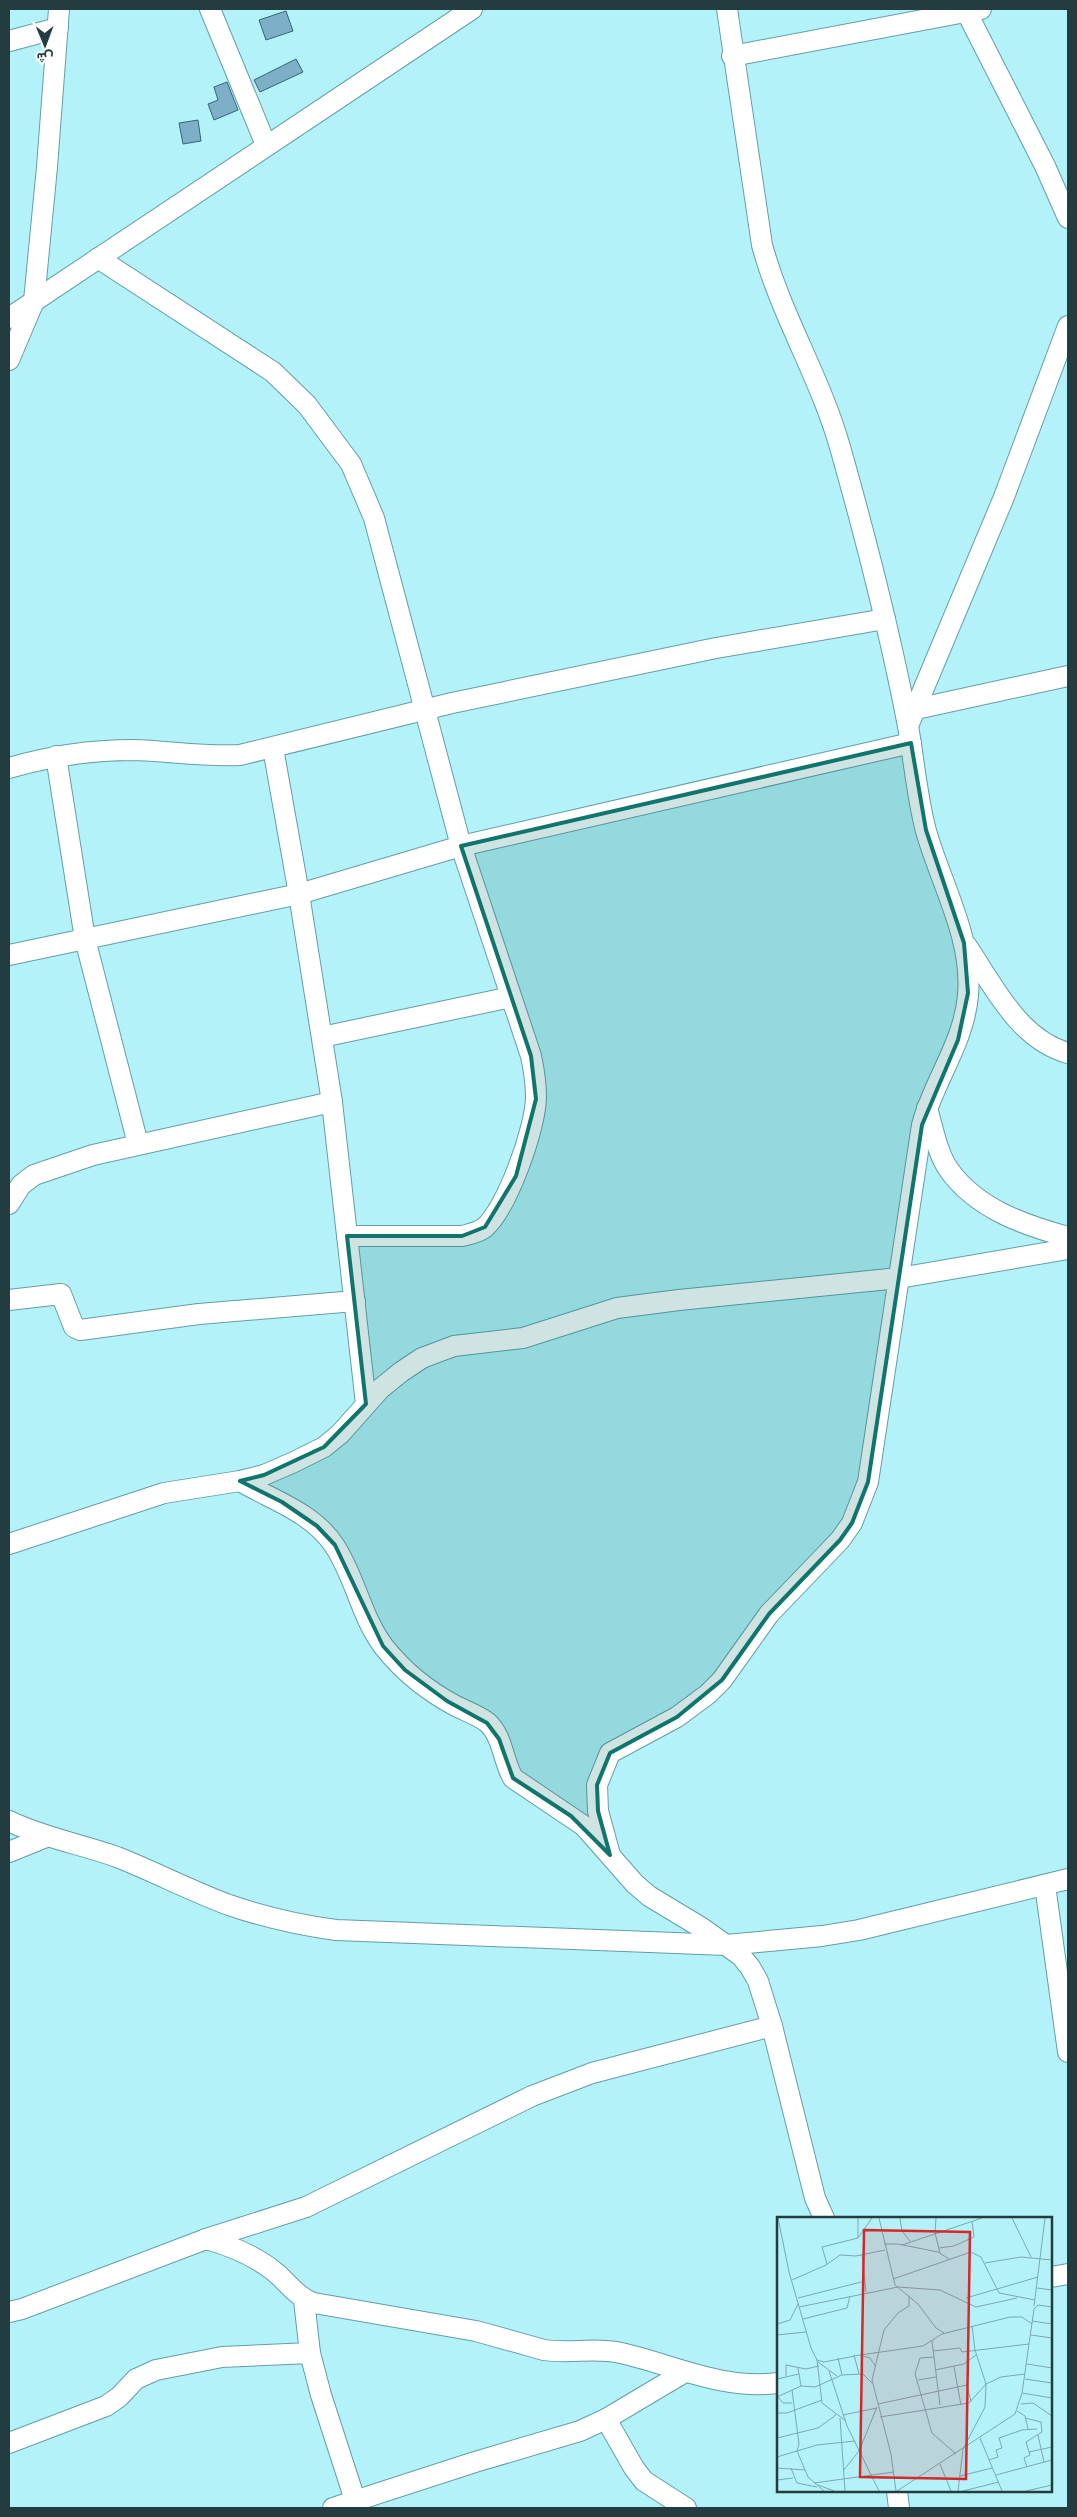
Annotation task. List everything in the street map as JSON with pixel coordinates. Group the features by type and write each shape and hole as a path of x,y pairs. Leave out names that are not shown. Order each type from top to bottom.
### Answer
{"street":[{"path":"210,9 266,145"},
{"path":"9,318 472,9"},
{"path":"610,1856 598,1811 597,1785 610,1753 677,1717 708,1694 722,1680 769,1614 840,1540 852,1523 868,1482 919,1142 926,1107 958,1040 964,1020 968,993 964,943 926,830 911,726 885,619 831,420 768,268 762,245 732,56 727,9"},
{"path":"732,56 971,9 1068,218"},
{"path":"9,41 59,18 34,301 9,360"},
{"path":"98,258 273,372 307,405 351,464 374,518 461,846 531,1056 535,1075 536,1099 516,1176 485,1227 474,1233 462,1236 348,1236"},
{"path":"911,726 1004,497 1068,326"},
{"path":"9,768 56,756 98,750 135,750 217,757 240,755 426,709 716,648 885,619"},
{"path":"9,955 300,894 461,846 911,726 1068,676"},
{"path":"273,748 300,894 332,1102 366,1404"},
{"path":"56,756 86,939 138,1144"},
{"path":"964,943 1021,1026 1037,1039 1068,1053"},
{"path":"322,1037 511,997"},
{"path":"9,1204 21,1185 34,1175 94,1155 332,1102"},
{"path":"926,1107 941,1154 949,1170 969,1192 995,1210 1024,1223 1068,1237"},
{"path":"9,1544 164,1493 240,1481 264,1475 324,1447 340,1434 380,1389 408,1367 437,1351 454,1346 523,1338 617,1308 899,1278 1068,1249"},
{"path":"9,1300 61,1294 74,1328 80,1330 199,1314 355,1301"},
{"path":"240,1481 288,1506 326,1535 335,1545 362,1608 384,1646 405,1670 424,1687 487,1723 499,1739 507,1768 514,1778 572,1816 649,1896 726,1945 750,1967 758,1981 772,2026 815,2198 824,2217"},
{"path":"9,1822 46,1837 99,1851 227,1904 296,1925 345,1930 726,1945 822,1936 859,1930 1068,1879"},
{"path":"9,1852 46,1837"},
{"path":"1045,1885 1066,2002 1068,2052"},
{"path":"9,2312 22,2309 206,2239 306,2207 532,2096 592,2073 772,2026"},
{"path":"206,2239 249,2254 276,2273 304,2300 323,2306 391,2315 476,2331 544,2350 588,2350 621,2353 726,2383 753,2385 777,2383"},
{"path":"1052,2277 1068,2274"},
{"path":"304,2300 310,2353 354,2504"},
{"path":"9,2443 106,2406 136,2379 156,2370 222,2357 310,2353"},
{"path":"333,2508 354,2504 580,2431 606,2419 685,2372"},
{"path":"606,2419 634,2468 644,2481 686,2508"},
{"path":"896,2492 899,2508"}],"highlighted area":[{"path":"911,743 926,830 964,943 968,993 958,1040 922,1125 868,1482 852,1523 840,1540 769,1614 722,1680 677,1717 610,1753 597,1785 598,1811 610,1855 571,1816 513,1778 499,1739 487,1723 447,1701 405,1670 383,1646 335,1545 317,1526 282,1502 240,1481 264,1475 324,1447 366,1404 347,1236 462,1236 485,1227 516,1176 533,1118 536,1099 531,1056 461,846"}],"building":[{"path":"286,11 293,31 266,40 259,20"},
{"path":"296,59 303,72 260,92 254,80"},
{"path":"227,82 238,110 214,120 208,104 218,100 214,87"},
{"path":"198,120 201,141 183,144 179,123"}]}
